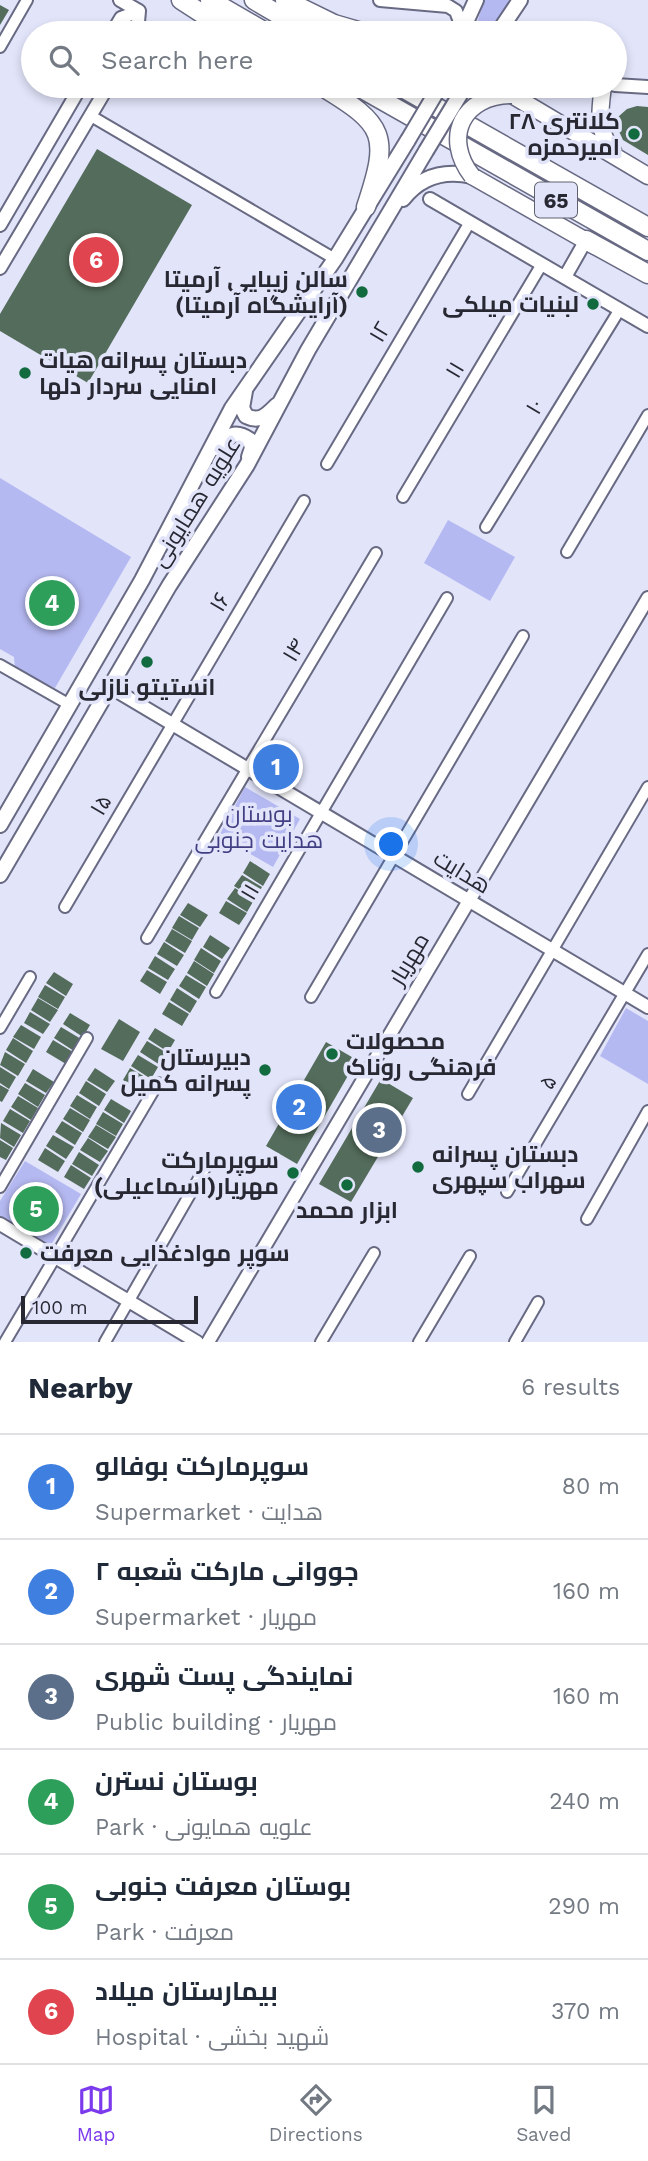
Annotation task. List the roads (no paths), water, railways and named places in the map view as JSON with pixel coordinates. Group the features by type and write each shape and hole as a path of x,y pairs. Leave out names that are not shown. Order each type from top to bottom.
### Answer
{"highway":[{"path":"181,0 214,21"},
{"path":"210,0 246,21"},
{"path":"254,0 290,21"},
{"path":"285,0 328,21"},
{"path":"339,98 371,120 378,134 382,154 366,207"},
{"name":"65","path":"378,98 648,251"},
{"name":"65","path":"420,98 648,227"},
{"path":"586,240 648,274"}],"main road":[{"path":"467,21 476,0"},
{"path":"506,21 520,0"},
{"name":"علویه همایونی","path":"0,825 142,580 248,383 335,259 433,98"},
{"name":"علویه همایونی","path":"0,875 169,586 247,465 308,350 458,98"},
{"path":"472,176 458,150 462,121 483,100 495,98"},
{"path":"517,98 648,176"},
{"path":"602,98 600,129 603,139 616,155"},
{"path":"385,221 409,192 426,179 449,173 472,176 586,240 648,279"},
{"path":"248,383 243,398 246,416 261,419 283,400"},
{"path":"207,455 225,438 240,433 250,440 252,448 247,465"}],"street":[{"path":"0,47 27,0"},
{"path":"120,0 139,11"},
{"path":"380,0 448,6 456,11 459,21"},
{"path":"119,21 139,11"},
{"path":"138,21 139,11"},
{"path":"627,86 648,87"},
{"path":"0,225 74,98"},
{"path":"0,268 101,98"},
{"path":"91,116 335,259"},
{"path":"430,200 648,326"},
{"name":"۱۲","path":"327,464 470,222"},
{"path":"565,277 586,240"},
{"name":"۱۱","path":"403,497 542,264"},
{"name":"۱۰","path":"486,527 620,309"},
{"path":"567,551 648,415"},
{"name":"۱۶","path":"173,724 303,501"},
{"name":"۱۴","path":"148,938 376,553"},
{"path":"320,813 447,598"},
{"name":"مهریار","path":"208,1342 648,598"},
{"path":"311,997 523,636"},
{"path":"0,664 70,705"},
{"name":"هدایت","path":"110,687 648,1007"},
{"name":"۱۵","path":"65,907 173,724"},
{"path":"468,1094 648,788"},
{"name":"۱۱","path":"216,992 320,813"},
{"name":"۵","path":"507,1192 648,954"},
{"path":"0,1028 30,977"},
{"path":"0,1187 88,1038"},
{"path":"5,1342 158,1083"},
{"path":"587,1219 648,1111"},
{"path":"105,1342 209,1161"},
{"path":"0,1224 197,1342"},
{"path":"321,1342 374,1253"},
{"path":"419,1342 470,1256"},
{"path":"515,1342 538,1303"}],"place":[{"name":"کلانتری ۲۸ امیرحمزه","path":"634,134"},
{"name":"بیمارستان میلاد","path":"96,260"},
{"name":"سالن زیبایی آرمیتا (آرایشگاه آرمیتا)","path":"362,292"},
{"name":"لبنیات میلکی","path":"593,304"},
{"name":"دبستان پسرانه هیات امنایی سردار دلها","path":"25,373"},
{"name":"بوستان نسترن","path":"52,603"},
{"name":"انستیتو نازلی","path":"147,662"},
{"name":"سوپرمارکت بوفالو","path":"276,767"},
{"name":"محصولات فرهنگی روناک","path":"332,1054"},
{"name":"دبیرستان پسرانه کمیل","path":"265,1070"},
{"name":"جووانی مارکت شعبه ۲","path":"299,1107"},
{"name":"نمایندگی پست شهری","path":"379,1130"},
{"name":"دبستان پسرانه سهراب سپهری","path":"418,1167"},
{"name":"سوپرمارکت مهریار(اسماعیلی)","path":"293,1173"},
{"name":"ابزار محمد","path":"347,1185"},
{"name":"بوستان معرفت جنوبی","path":"36,1209"},
{"name":"سوپر موادغذایی معرفت","path":"26,1253"}],"park label":[{"name":"بوستان هدایت جنوبی","path":"259,827"}]}
